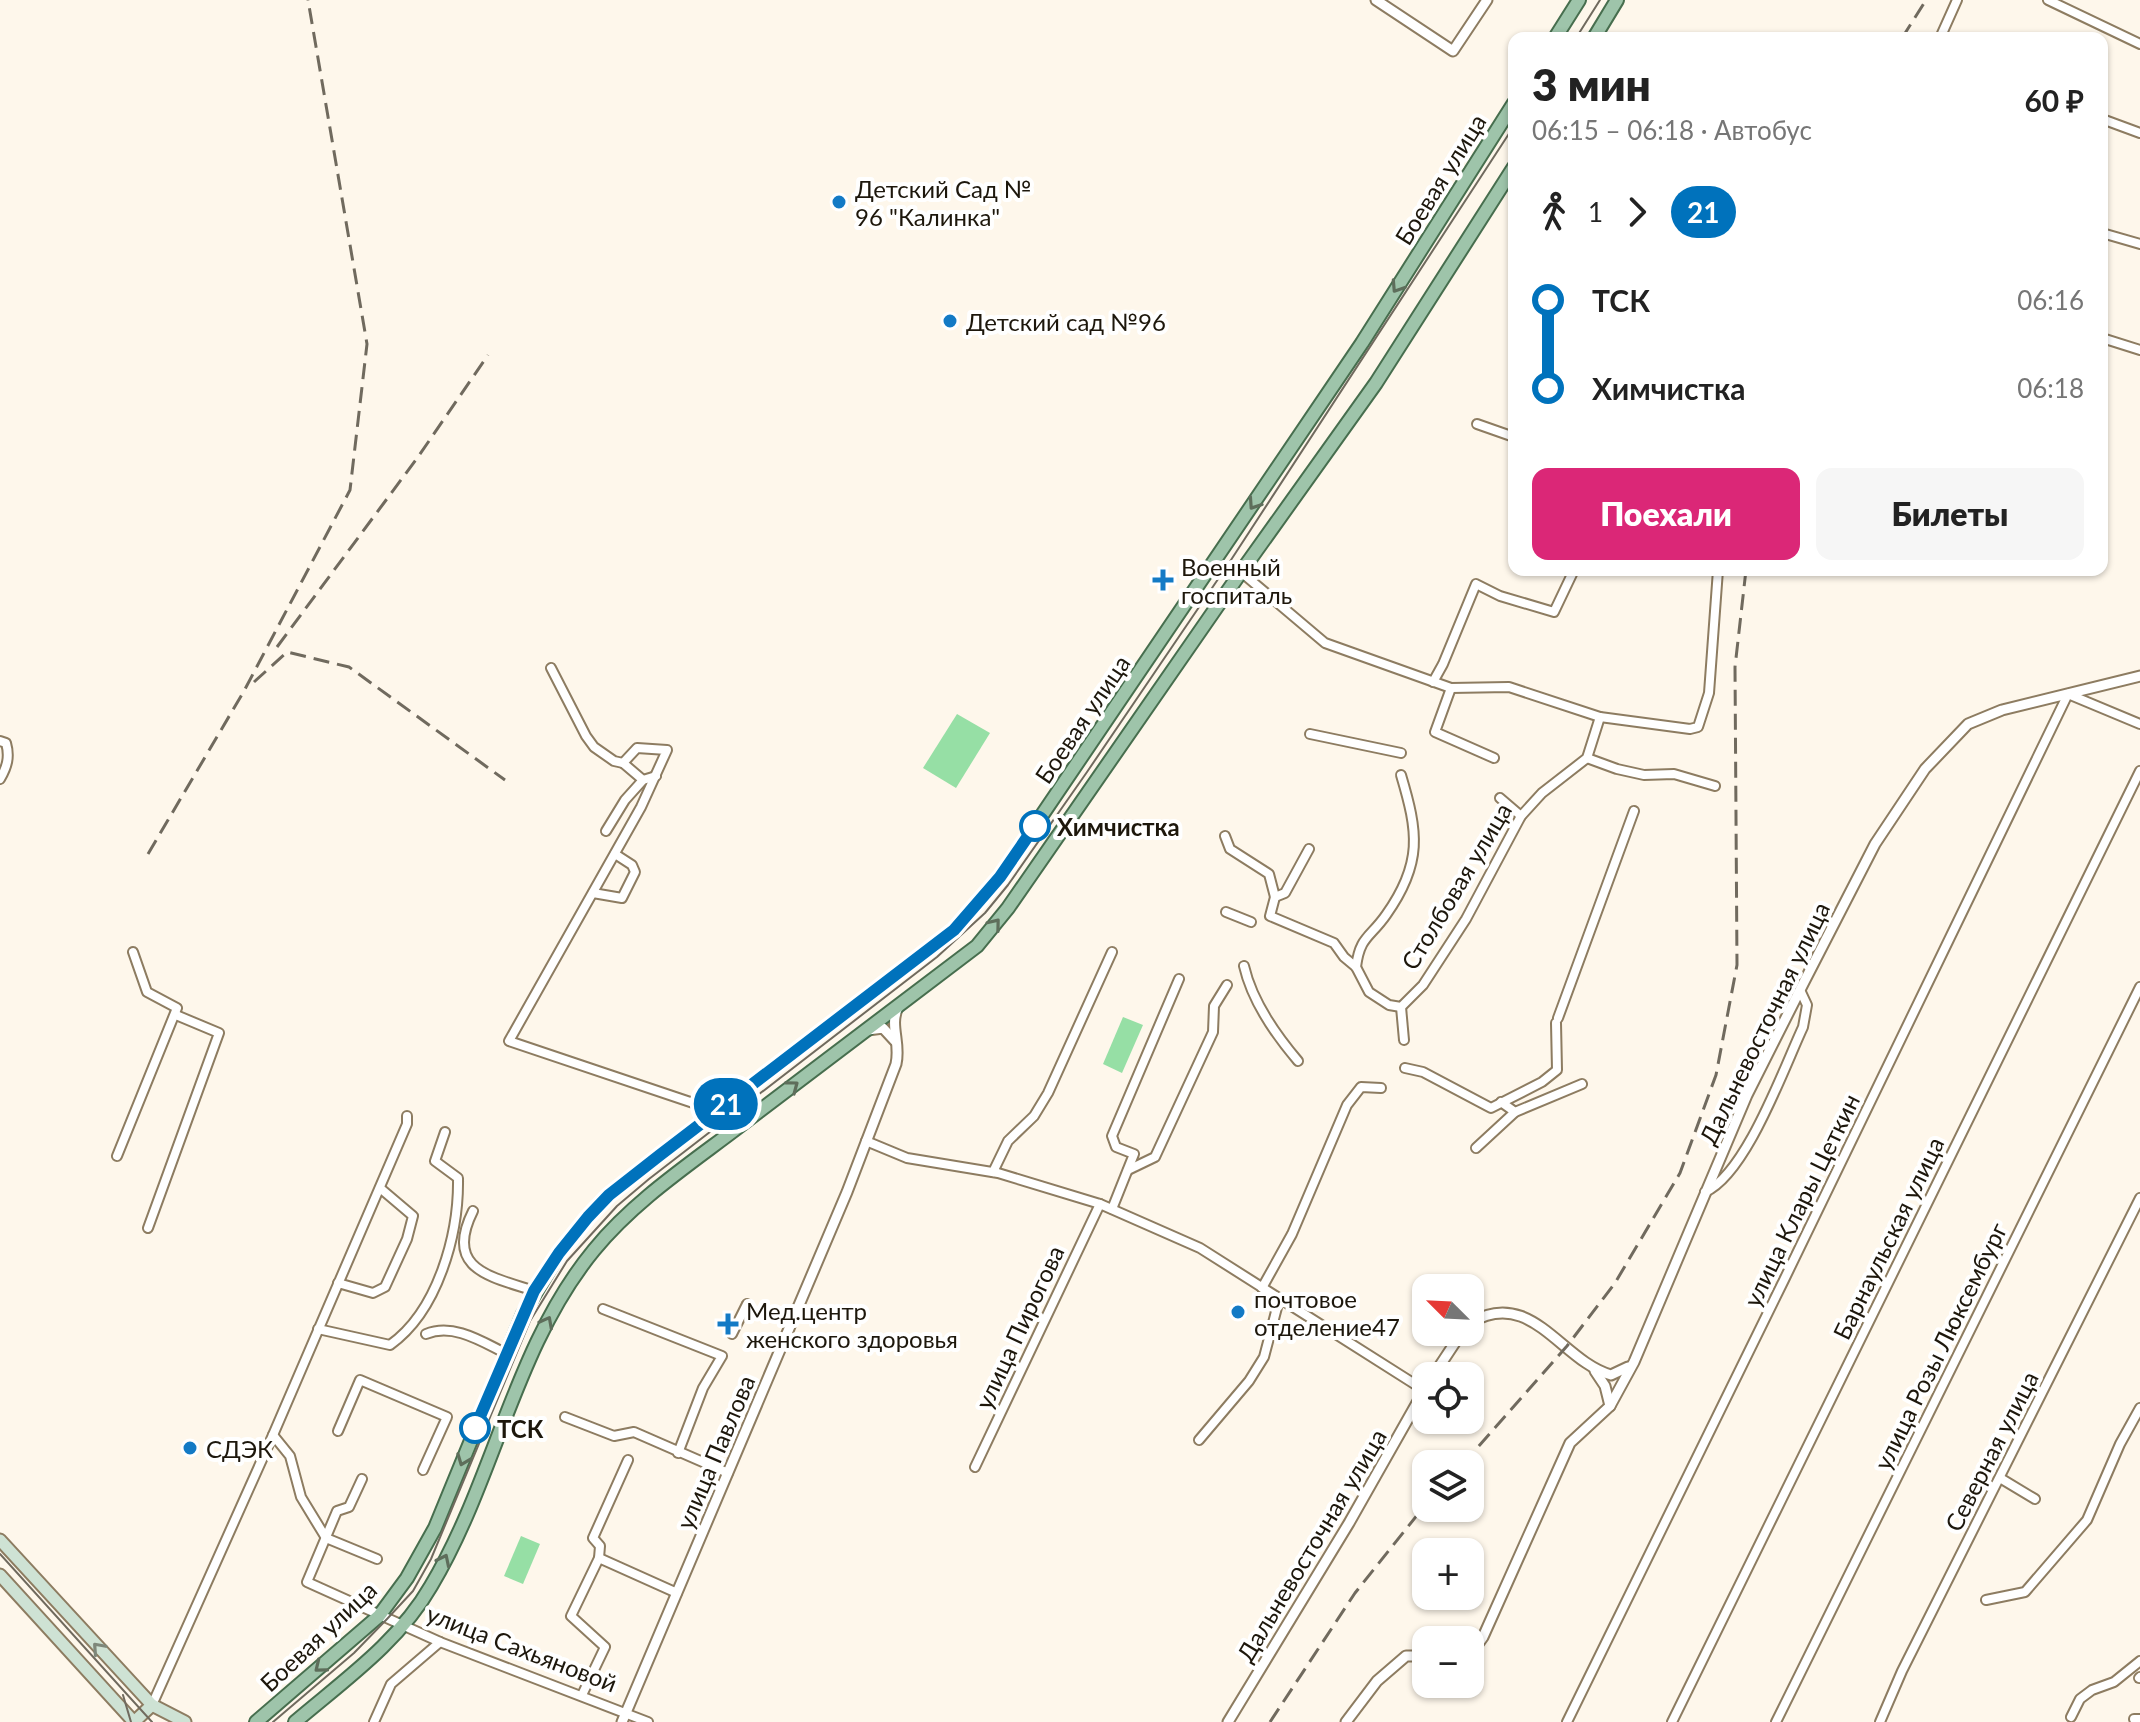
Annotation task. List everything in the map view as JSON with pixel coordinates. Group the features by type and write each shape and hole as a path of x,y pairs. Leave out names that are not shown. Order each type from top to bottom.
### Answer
{"main road":[{"path":"1559,32 1579,0"},
{"path":"1598,32 1617,0"},
{"name":"Боевая улица","path":"256,1722 379,1616 407,1578 435,1528 505,1353 534,1291 559,1253 609,1195 954,930 976,906 1022,845 1219,556 1370,330 1508,112"},
{"name":"Боевая улица","path":"295,1722 403,1626 431,1586 461,1525 545,1324 594,1250 648,1195 977,946 1008,908 1376,383 1508,185"},
{"path":"1219,556 1241,572"},
{"path":"0,1540 152,1705 185,1722"},
{"path":"0,1575 134,1722 152,1705"},
{"path":"147,1722 152,1705"},
{"path":"119,1706 124,1722"}],"street":[{"path":"1376,0 1453,51 1487,0"},
{"path":"1943,32 1957,0"},
{"path":"2048,0 2140,44"},
{"path":"2108,121 2140,133"},
{"path":"2108,235 2140,244"},
{"path":"2108,340 2140,350"},
{"path":"1477,424 1508,435"},
{"path":"1241,572 1325,643 1433,682 1451,688 1509,687 1600,717 1690,729 1698,727 1709,693 1718,576"},
{"path":"1433,682 1476,584 1500,596 1554,612 1571,576"},
{"path":"551,668 594,747 614,761 623,763 643,780"},
{"path":"2068,694 2140,676"},
{"path":"1451,688 1435,732 1494,758"},
{"path":"2068,694 2140,724"},
{"name":"Дальневосточная улица","path":"1484,1635 1570,1443 1610,1406 1634,1362 1747,1095 1875,844 1925,769 1968,724 2002,710 2068,694"},
{"name":"улица Клары Цеткин","path":"1567,1722 2068,694"},
{"path":"1600,717 1587,758 1644,775 1674,774 1715,786"},
{"path":"1310,734 1401,753"},
{"path":"0,741 6,743 9,751 7,767 0,779"},
{"path":"623,763 637,748 667,750 615,854 509,1041 717,1111"},
{"name":"Столбовая улица","path":"1401,1007 1423,985 1466,919 1521,816 1542,793 1587,758"},
{"name":"Барнаульская улица","path":"1672,1722 2140,771"},
{"name":"Столбовая улица","path":"1356,967 1359,947 1387,914 1415,854 1414,818 1401,775"},
{"path":"606,831 625,800 643,780 656,776"},
{"path":"1500,798 1521,816"},
{"path":"1405,1068 1423,1072 1491,1108 1542,1082 1557,1070 1557,1020 1634,811"},
{"path":"1225,836 1230,849 1269,874 1275,897 1270,916 1334,943 1356,967 1369,992 1389,1005 1401,1007 1404,1040"},
{"path":"1275,897 1285,893 1309,849"},
{"path":"593,893 622,898 635,872 632,865 615,854"},
{"path":"1226,912 1251,922"},
{"path":"117,1156 177,1008 147,992 133,952"},
{"path":"993,1172 1008,1141 1034,1116 1048,1093 1112,952"},
{"path":"1244,966 1265,1015 1298,1061"},
{"path":"1112,1209 1134,1154 1116,1147 1112,1136 1179,979"},
{"path":"1128,1171 1155,1157 1213,1032 1214,1006 1227,985"},
{"name":"улица Розы Люксембург","path":"1776,1722 2140,987"},
{"path":"1705,1193 1719,1186 1745,1153 1803,1027 1807,1005 1800,990"},
{"name":"улица Павлова","path":"624,1717 896,1064 899,1043 893,1021 898,1007"},
{"path":"148,1228 219,1033 176,1015"},
{"path":"868,1030 883,1028 890,1034 895,1041 896,1064"},
{"path":"1476,1148 1515,1112 1582,1084"},
{"path":"1262,1288 1292,1234 1347,1105 1361,1087 1381,1088"},
{"path":"1501,1102 1515,1112"},
{"path":"152,1705 380,1188 407,1124 407,1116"},
{"path":"318,1329 390,1345 402,1336 422,1310 441,1277 459,1199 458,1178 435,1161 445,1132"},
{"path":"866,1141 907,1158 993,1172 1112,1209 1200,1248 1412,1380"},
{"path":"338,1283 373,1293 385,1287 407,1239 413,1216 380,1188"},
{"name":"Северная улица","path":"1880,1722 1902,1671 2140,1198"},
{"name":"улица Пирогова","path":"975,1467 1100,1204"},
{"path":"473,1211 463,1241 469,1264 534,1291"},
{"path":"1199,1440 1249,1381 1264,1357 1279,1300"},
{"path":"732,1334 747,1304"},
{"path":"603,1309 722,1356 703,1388 678,1453"},
{"path":"1484,1317 1495,1312 1512,1313 1528,1319 1567,1346 1595,1371 1605,1386 1610,1406"},
{"path":"426,1334 441,1328 475,1338 505,1353"},
{"path":"1595,1371 1611,1375 1625,1370 1634,1362"},
{"path":"338,1431 360,1380 447,1417 423,1470"},
{"path":"1986,1600 2025,1592 2087,1520 2120,1444 2140,1408"},
{"name":"Дальневосточная улица","path":"1228,1722 1349,1523 1412,1411"},
{"path":"565,1417 614,1436 634,1432 728,1473"},
{"path":"273,1435 290,1456 301,1497 326,1538 377,1559"},
{"path":"582,1695 605,1647 571,1616 599,1558 600,1546 593,1538 628,1460"},
{"path":"2000,1478 2035,1499"},
{"path":"326,1538 337,1511 349,1507 362,1479"},
{"name":"улица Сахьяновой","path":"326,1538 307,1582 440,1642 582,1695 624,1717 648,1722"},
{"path":"599,1558 677,1593"},
{"path":"374,1722 391,1684 440,1642"},
{"path":"1346,1722 1377,1681 1406,1656 1412,1656"},
{"path":"2071,1717 2080,1699 2092,1690 2114,1682 2140,1661"}],"green space":[{"path":"957,714 990,733 956,788 923,768"},
{"path":"1123,1017 1143,1025 1122,1073 1103,1064"},
{"path":"521,1536 540,1544 523,1584 504,1576"}],"tram line":[{"path":"1580,32 1600,0"},
{"path":"273,1722 354,1653 413,1591 431,1559 530,1321 567,1261 617,1206 937,957 985,913 1008,885 1229,563 1508,135"},
{"path":"0,1554 152,1722"},
{"path":"123,1695 131,1722"}],"railway":[{"path":"148,854 244,691 350,490 367,344 308,0"},
{"path":"1906,32 1926,0"},
{"path":"277,647 418,457 488,355"},
{"path":"1475,1450 1567,1346 1615,1283 1680,1173 1716,1075 1737,965 1735,667 1745,576"},
{"path":"254,682 287,652 349,667 505,780"},
{"path":"1270,1722 1355,1593 1412,1522"}],"bus line":[{"name":"21","path":"475,1428 534,1291 588,1217 609,1195 660,1155 954,930 1000,877 1035,826"}],"place":[{"name":"Детский Сад № 96 \"Калинка\"","path":"839,202"},
{"name":"Детский сад №96","path":"950,321"},
{"name":"Военный госпиталь","path":"1163,580"},
{"name":"Химчистка","path":"1035,826"},
{"name":"почтовое отделение47","path":"1238,1312"},
{"name":"Мед.центр женского здоровья","path":"728,1324"},
{"name":"ТСК","path":"475,1428"},
{"name":"СДЭК","path":"190,1448"}]}
